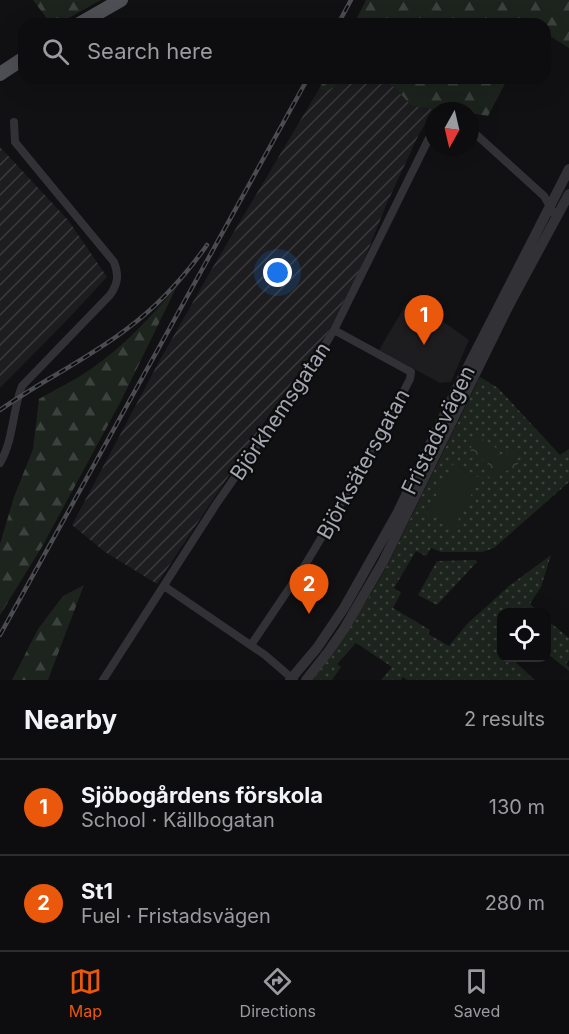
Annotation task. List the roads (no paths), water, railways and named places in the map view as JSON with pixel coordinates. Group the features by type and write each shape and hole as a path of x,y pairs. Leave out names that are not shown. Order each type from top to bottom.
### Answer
{"main road":[{"path":"90,18 121,0"},
{"path":"0,74 18,62"}],"street":[{"path":"0,463 8,447 22,386 110,295 115,289 118,276 114,262 15,142 14,122"},
{"path":"479,137 544,196 556,217"},
{"name":"Björkhemsgatan","path":"103,680 334,330 425,146"},
{"name":"Fristadsvägen","path":"292,679 317,648 344,608 398,512 461,380 569,168"},
{"name":"Fristadsvägen","path":"306,680 344,629 383,562 509,306 569,194"},
{"name":"Björksätersgatan","path":"250,645 305,566 410,379 411,372 334,330"},
{"path":"164,586 265,655 292,679"}],"railway":[{"path":"341,18 351,0"},
{"path":"0,635 305,84"},
{"path":"0,410 97,350 139,319 171,289 207,245"}],"place":[{"name":"Sjöbogårdens förskola","path":"424,345"},
{"name":"St1","path":"309,614"}]}
